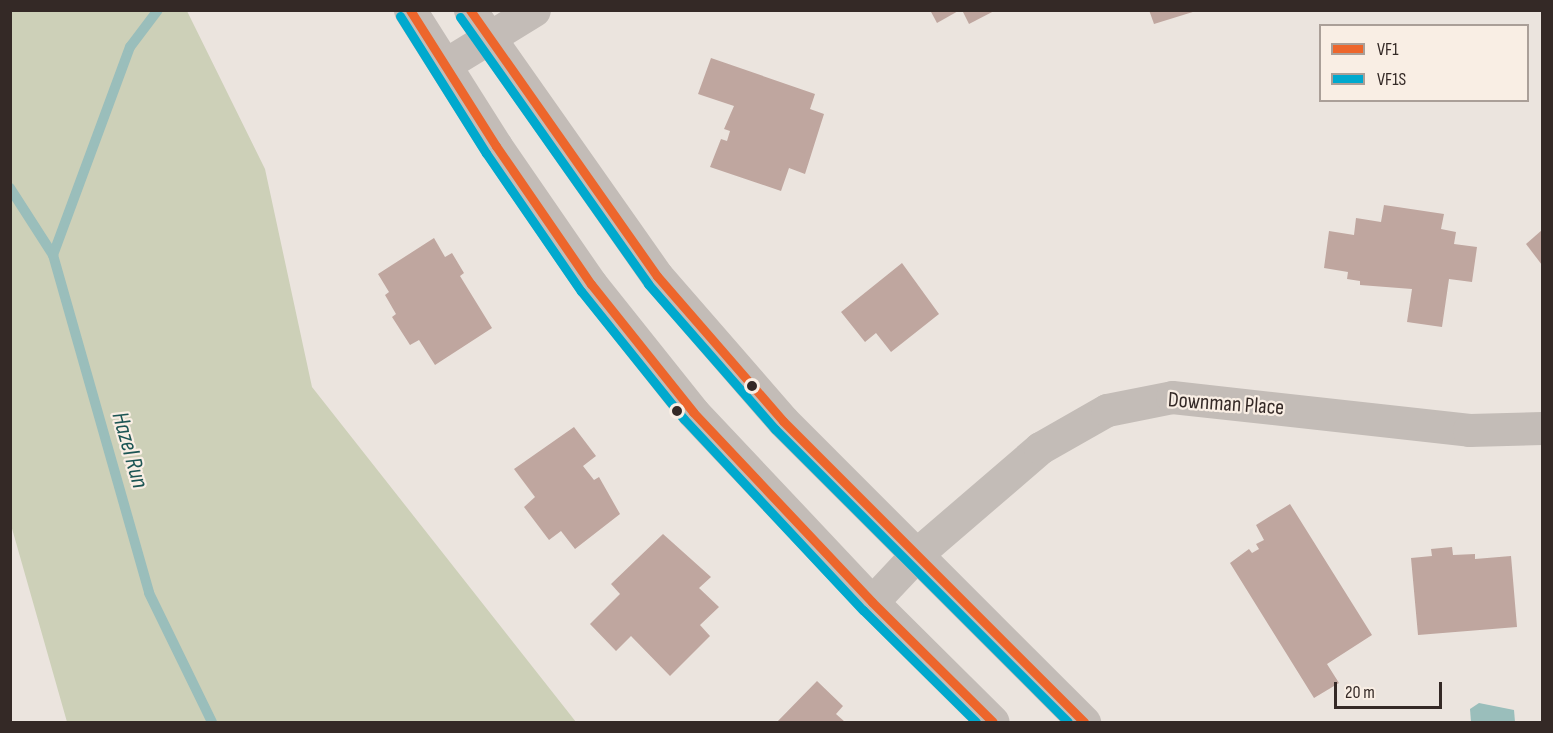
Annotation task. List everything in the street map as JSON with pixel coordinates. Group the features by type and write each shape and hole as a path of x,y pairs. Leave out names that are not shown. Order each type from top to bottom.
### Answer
{"street":[{"path":"410,10 591,284 693,412 872,602 993,723"},
{"path":"470,10 488,39 657,276 783,420 918,553 1084,723"},
{"path":"446,64 534,10"},
{"name":"Downman Place","path":"872,602 918,553 1040,448 1107,410 1172,397 1469,430 1542,428"}],"green space":[{"path":"11,10 187,11 265,169 312,387 576,722 67,722 11,525"}],"water":[{"path":"1479,703 1514,710 1515,722 1471,722 1470,709"}],"building":[{"path":"930,10 960,10 937,23"},
{"path":"962,10 996,10 969,24"},
{"path":"1149,10 1196,10 1196,11 1154,24"},
{"path":"711,58 815,94 810,109 824,114 805,174 789,168 781,191 710,167 721,139 727,141 730,131 724,129 734,106 698,94"},
{"path":"1384,205 1444,214 1441,229 1456,232 1454,244 1477,247 1472,282 1449,279 1442,327 1407,322 1412,289 1360,285 1360,281 1347,279 1348,272 1324,268 1329,231 1354,235 1356,218 1381,222"},
{"path":"1542,230 1542,265 1526,244"},
{"path":"434,238 445,257 452,253 464,273 460,276 492,328 435,365 419,340 410,345 392,317 396,314 385,295 389,292 378,274"},
{"path":"902,263 939,314 891,352 876,333 865,342 841,312"},
{"path":"574,427 596,456 583,466 594,480 599,477 620,514 575,549 561,531 549,540 524,507 535,497 514,469"},
{"path":"1290,504 1372,635 1327,664 1339,683 1314,698 1230,563 1249,549 1252,553 1259,549 1256,544 1264,540 1256,525"},
{"path":"663,534 711,577 699,588 719,607 700,625 710,636 670,676 631,636 616,651 590,624 620,594 611,584"},
{"path":"1452,547 1453,555 1475,554 1475,559 1511,556 1517,627 1418,635 1411,558 1432,556 1431,549"},
{"path":"817,681 843,706 836,714 845,722 777,722"}],"waterway":[{"path":"53,255 130,47 158,10"},
{"name":"Hazel Run","path":"10,188 53,255 149,593 212,722"}],"transit line":[{"name":"VF1","path":"410,10 496,146 591,284 693,412 872,602 993,722"},
{"name":"VF1","path":"470,10 657,276 783,421 1084,722"},
{"name":"VF1S","path":"400,16 486,153 581,291 684,419 863,610 976,722"},
{"name":"VF1S","path":"460,17 648,284 775,429 1068,722"}]}
